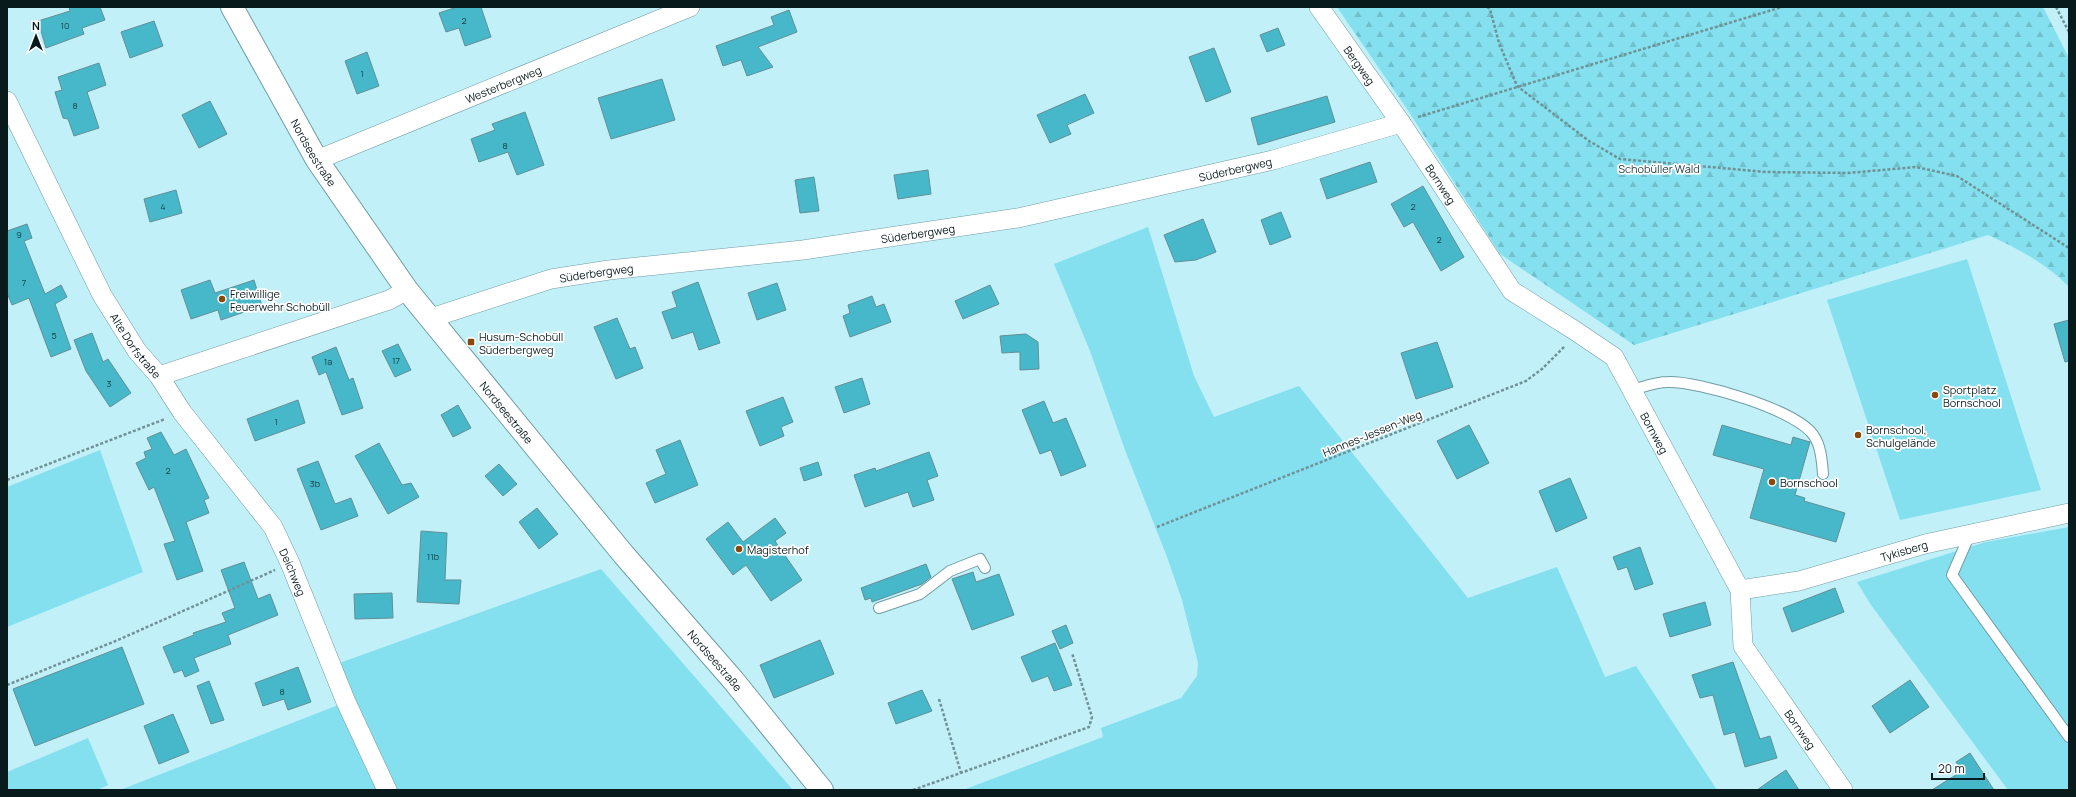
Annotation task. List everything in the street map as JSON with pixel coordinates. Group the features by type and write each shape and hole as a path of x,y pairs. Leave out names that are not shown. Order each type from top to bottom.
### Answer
{"main road":[{"name":"Nordseestraße","path":"232,7 317,160 408,290 624,555 733,680 822,790"}],"street":[{"name":"Westerbergweg","path":"317,160 690,7"},
{"name":"Bergweg","path":"1319,7 1401,123"},
{"name":"Alte Dorfstraße","path":"7,101 102,295 136,351 159,376 390,300 408,290"},
{"name":"Süderbergweg","path":"431,318 551,279 609,270 803,250 1018,218 1273,160 1401,123"},
{"name":"Bornweg","path":"1401,123 1512,291 1614,357 1740,590 1743,646 1843,790"},
{"name":"Deichweg","path":"159,376 182,412 273,527 290,563 346,702 387,790"},
{"name":"Tykisberg","path":"1740,590 1799,581 1925,544 2069,513"}],"lane":[{"path":"1632,390 1668,382 1695,386 1729,393 1781,413 1808,428 1815,437 1823,474"},
{"path":"1970,534 1952,575 2069,737"},
{"path":"879,608 920,594 950,571 980,559 985,568"}],"path":[{"path":"1487,7 1490,9 1499,43 1518,86 1589,141 1620,159 1766,172 1848,173 1916,167 1957,176 2069,248"},
{"path":"1401,123 1518,86 1782,7"},
{"path":"2056,7 2069,32"},
{"name":"Hannes-Jessen-Weg","path":"1157,527 1526,380 1542,369 1565,346 1574,330"},
{"path":"7,480 182,412"},
{"path":"7,685 118,640 290,563"},
{"path":"913,790 1089,727 1092,717 1072,653"},
{"path":"939,699 961,773"}],"green space":[{"name":"Schobüller Wald","path":"1337,7 2043,7 2069,58 2069,287 2051,271 2031,257 1988,235 1634,345 1500,254 1409,112"},
{"path":"1148,227 1194,376 1214,417 1299,386 1468,598 1557,567 1605,677 1636,666 1717,790 963,790 1103,737 1101,728 1181,698 1197,676 1198,663 1182,600 1167,557 1125,450 1090,351 1054,264"},
{"name":"Sportplatz Bornschool","path":"1967,259 2041,490 1900,520 1827,300"},
{"path":"100,450 143,572 7,627 7,487"},
{"path":"2069,527 2069,790 2008,790 1871,605 1857,582 1986,542"},
{"path":"601,569 793,790 120,790 346,702 331,666"},
{"path":"88,738 108,785 97,790 7,790 7,772"}],"building":[{"path":"69,7 100,7 105,20 82,28 84,34 46,48 38,21 70,11"},
{"path":"457,7 481,7 491,37 465,46 459,28 446,32 439,13"},
{"path":"789,10 797,32 758,47 773,67 747,76 741,60 723,66 716,46 774,25 771,17"},
{"path":"154,21 163,46 130,58 121,32"},
{"path":"1278,28 1285,45 1267,52 1260,35"},
{"path":"1214,48 1231,92 1206,102 1189,57"},
{"path":"367,52 379,86 357,94 345,61"},
{"path":"99,63 106,85 87,92 99,128 74,136 68,119 63,118 55,92 62,90 58,77"},
{"path":"662,79 675,120 611,139 598,98"},
{"path":"1085,94 1094,113 1067,125 1071,134 1050,143 1037,115"},
{"path":"1327,96 1335,122 1258,145 1251,118"},
{"path":"210,101 227,134 199,148 182,115"},
{"path":"525,112 544,165 517,175 508,152 479,162 471,139 495,130 492,124"},
{"path":"1370,162 1377,182 1327,199 1320,179"},
{"path":"928,170 931,194 898,199 894,175"},
{"path":"814,177 819,211 800,213 795,180"},
{"path":"1423,186 1464,257 1441,271 1413,222 1404,227 1391,204"},
{"path":"176,190 182,213 150,222 144,199"},
{"path":"1281,212 1291,237 1270,245 1261,220"},
{"path":"1203,219 1216,252 1196,260 1175,262 1164,235"},
{"path":"27,224 32,238 24,241 45,294 61,285 67,297 55,304 71,349 51,357 29,298 12,305 7,293 7,231"},
{"name":"Freiwillige Feuerwehr Schobüll","path":"210,280 215,293 254,280 262,306 221,320 218,310 191,319 181,290"},
{"path":"698,282 720,343 699,350 693,332 672,339 662,312 677,307 672,292"},
{"path":"777,283 786,310 757,320 748,293"},
{"path":"990,285 999,304 963,319 955,301"},
{"path":"872,296 876,307 884,304 891,322 850,337 843,316 850,313 848,305"},
{"path":"617,318 630,349 635,347 643,368 616,379 594,327"},
{"path":"2069,320 2069,361 2065,362 2054,324"},
{"path":"92,333 103,362 108,359 131,393 110,407 86,371 74,340"},
{"path":"1026,334 1038,342 1039,369 1020,370 1020,352 1002,353 1000,336"},
{"path":"1437,342 1453,387 1416,399 1401,353"},
{"path":"398,344 411,370 395,377 382,351"},
{"path":"336,347 349,380 353,378 363,408 342,415 326,372 319,375 312,357"},
{"path":"862,378 870,404 844,413 835,387"},
{"path":"783,397 793,422 781,427 784,436 760,446 746,411"},
{"path":"298,400 305,423 255,441 247,419"},
{"path":"1044,401 1053,423 1066,418 1086,466 1061,476 1051,450 1040,454 1022,410"},
{"path":"458,405 471,428 453,437 441,415"},
{"path":"1469,425 1489,463 1457,479 1437,441"},
{"name":"Bornschool","path":"1722,425 1791,445 1793,437 1810,442 1795,495 1805,498 1804,501 1845,513 1836,542 1750,518 1764,469 1713,455"},
{"path":"161,432 174,455 186,449 209,498 204,500 209,513 186,522 203,571 177,580 164,544 175,541 154,487 149,490 136,463 146,458 144,452 152,449 147,438"},
{"path":"680,440 698,485 655,503 646,483 666,474 656,450"},
{"path":"379,443 402,485 411,483 419,497 388,514 355,456"},
{"path":"929,452 938,476 927,480 934,500 913,507 908,492 865,507 854,475 875,468 876,471"},
{"path":"318,461 335,504 351,498 358,516 321,530 297,469"},
{"path":"818,462 822,475 804,481 800,468"},
{"path":"499,464 517,484 503,496 485,476"},
{"path":"1570,478 1587,518 1556,532 1539,491"},
{"path":"537,508 558,534 539,549 519,522"},
{"path":"775,518 786,533 775,541 802,580 771,601 746,565 733,575 706,539 728,522 743,542"},
{"path":"421,531 447,533 445,580 461,580 459,604 417,602"},
{"path":"1640,547 1653,584 1635,590 1627,567 1618,570 1613,557"},
{"path":"244,562 258,599 270,594 278,615 228,635 231,644 194,658 199,671 185,677 182,670 174,673 163,647 194,635 193,633 226,622 222,613 235,608 221,570"},
{"path":"926,564 931,577 922,584 872,602 871,598 865,600 861,588"},
{"path":"973,572 976,582 999,574 1014,615 972,630 952,579"},
{"path":"1835,588 1844,612 1792,632 1783,608"},
{"path":"392,593 393,618 355,619 354,594"},
{"path":"1705,602 1711,625 1670,637 1663,614"},
{"path":"1066,625 1073,643 1060,649 1052,631"},
{"path":"820,640 834,674 774,698 760,665"},
{"path":"1055,643 1072,685 1054,691 1048,676 1032,682 1021,657"},
{"path":"122,647 144,704 35,746 13,689"},
{"path":"1733,662 1760,739 1770,736 1777,758 1745,767 1735,732 1724,735 1713,695 1700,698 1692,675"},
{"path":"298,667 311,702 288,710 284,699 263,706 255,683"},
{"path":"1910,680 1929,707 1890,733 1872,706"},
{"path":"209,681 224,720 211,724 197,686"},
{"path":"922,690 932,711 896,724 888,703"},
{"path":"173,714 189,752 159,764 144,726"},
{"path":"1970,753 1994,790 1932,790 1962,771 1956,762"},
{"path":"1786,770 1799,790 1757,790 1774,778"}],"place":[{"name":"Freiwillige Feuerwehr Schobüll","path":"222,299"},
{"name":"Husum-Schobüll Süderbergweg","path":"471,342"},
{"name":"Sportplatz Bornschool","path":"1935,395"},
{"name":"Bornschool, Schulgelände","path":"1858,435"},
{"name":"Bornschool","path":"1772,482"},
{"name":"Magisterhof","path":"739,549"}]}
